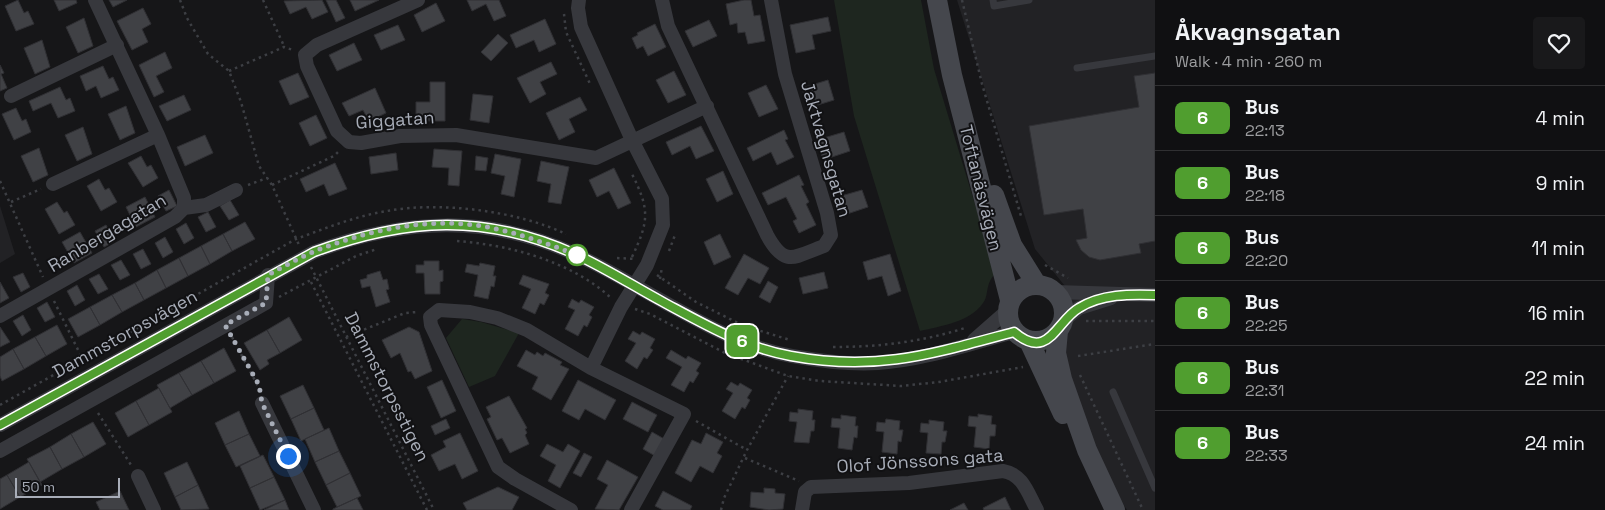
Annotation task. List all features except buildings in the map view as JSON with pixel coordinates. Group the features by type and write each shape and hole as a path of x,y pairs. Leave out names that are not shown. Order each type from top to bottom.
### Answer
{"street":[{"path":"95,0 158,136 184,198 184,208"},
{"path":"305,55 317,45 418,0"},
{"path":"579,0 580,28 632,140 662,199 662,226 647,265 621,307 591,368"},
{"name":"Jaktvagnsgatan","path":"662,0 668,26 776,252 790,258 824,246 831,235 827,213 785,74 772,0"},
{"name":"Toftanäsvägen","path":"937,0 952,75 1009,306 1008,323 1021,336 1060,409 1087,450"},
{"path":"11,96 117,45"},
{"name":"Giggatan","path":"305,55 307,66 337,130 349,142 400,136 456,135 596,158 632,140"},
{"name":"Toftanäsvägen","path":"952,75 1012,245 1046,288 1062,300 1064,310 1056,353 1062,379 1087,450 1115,510"},
{"path":"632,140 707,106"},
{"path":"53,184 158,136"},
{"name":"Ranbergagatan","path":"0,316 174,217 184,208 206,205 236,190"},
{"name":"Dammstorpsvägen","path":"0,425 268,275 314,252 350,239 387,229 414,226 457,224 486,226 531,237 577,255 719,332 760,348 791,356 841,363 878,363 914,358 969,344 1021,336"},
{"path":"0,451 266,303 268,275"},
{"path":"1009,306 1025,287 1155,295"},
{"path":"1021,336 1042,341 1061,326 1078,308 1127,294"},
{"name":"Dammstorpsvägen","path":"969,344 1009,306"},
{"path":"571,510 514,479 498,467 431,325 430,317 439,310 470,312 497,318 527,330 591,368 684,414 632,510"},
{"path":"262,403 314,510"},
{"name":"Olof Jönssons gata","path":"811,486 909,483 1003,471 1013,472 1021,479 1037,510"},
{"path":"138,476 154,510"},
{"path":"802,510 805,492 811,486"}],"lane":[{"path":"993,0 994,6 1029,0"},
{"path":"1077,68 1155,56"},
{"path":"1113,392 1155,488"}],"path":[{"path":"180,0 187,18 208,54 229,72 241,102 260,166 272,185 296,239"},
{"path":"263,0 284,46 305,55"},
{"path":"962,0 982,84 1023,222"},
{"path":"564,6 566,32 594,94"},
{"path":"229,72 284,46"},
{"path":"272,185 334,156 349,142"},
{"path":"632,173 644,199 646,215 642,236 632,257"},
{"path":"236,190 267,178"},
{"path":"0,181 11,202 48,290 82,358"},
{"path":"11,202 53,184"},
{"path":"0,405 296,239 341,222 388,210 469,209 521,217 572,237"},
{"path":"615,257 620,260 632,257 647,265 660,279 696,302 745,327 794,341"},
{"name":"Dammstorpsstigen","path":"266,303 316,277 406,451 434,510"},
{"path":"311,282 427,510"},
{"path":"346,338 405,313 439,310"},
{"path":"1084,322 1155,320"},
{"path":"225,325 259,385 262,403"},
{"path":"826,347 873,347 910,342 970,327"},
{"path":"1078,356 1155,344"},
{"path":"1077,367 1143,510"},
{"path":"721,510 724,498 745,458 747,450 788,376"},
{"path":"91,401 138,476"},
{"path":"684,414 747,450"},
{"path":"745,458 811,486"}],"shaded area":[{"path":"834,0 921,0 934,69 993,264 994,275 989,283 983,303 971,315 963,319 920,331 854,116"},
{"path":"957,0 1155,0 1155,510 1127,510 1114,490 1053,360 1073,296 1035,249"},
{"path":"0,206 15,254 0,263"},
{"path":"462,319 481,322 519,333 495,376 469,387 446,338"}],"bus line":[{"name":"6","path":"0,425 268,275 314,252 350,239 387,229 457,224 486,226 531,237 577,255 719,332 760,348 791,356 841,363 878,363 914,358 1014,332 1020,338 1029,341 1042,341 1051,338 1058,331 1063,321 1078,308 1093,302 1127,294 1155,295"}],"route":[{"path":"288,456 262,403 259,385 225,325 266,303 268,275 314,252 350,239 387,229 414,226 457,224 486,226 531,237 577,255"}]}
